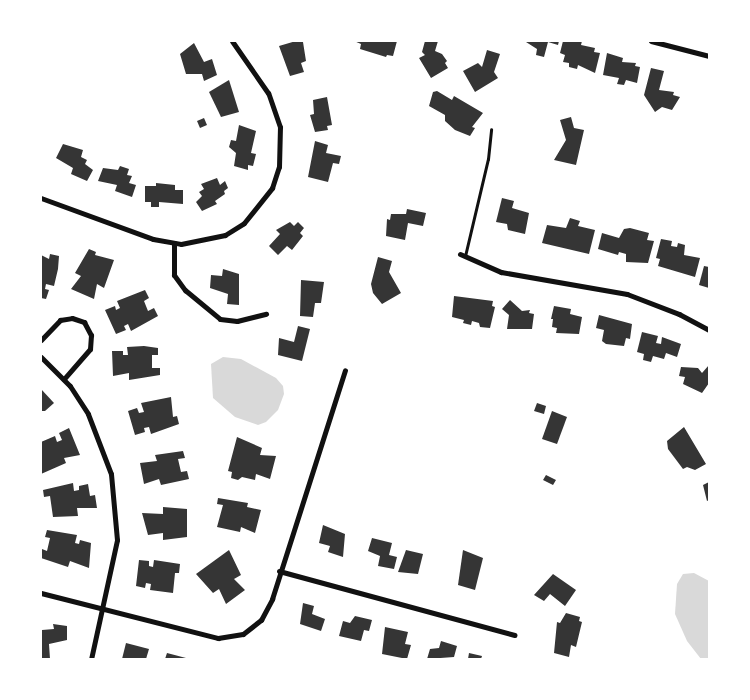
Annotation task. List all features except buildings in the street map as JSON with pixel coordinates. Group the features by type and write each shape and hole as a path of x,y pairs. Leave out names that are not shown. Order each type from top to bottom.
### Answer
{"street":[{"path":"41,198 153,239 174,243 204,241 225,235 244,223 272,188 279,167 280,127 268,93 232,41"},
{"path":"651,41 709,56"},
{"path":"174,243 174,275 185,290 220,319 237,321 266,314"},
{"path":"462,255 501,272 627,294 679,314 709,330"},
{"path":"41,340 60,320 72,318 84,322 91,335 90,350 64,379"},
{"path":"41,357 64,379 88,414 111,474 117,540 104,609 91,659"},
{"path":"41,593 218,638 242,634 261,620 272,599 279,571 345,370"},
{"path":"279,571 514,635"}],"lane":[{"path":"462,255 488,159 491,129"}],"shaded area":[{"path":"223,357 241,359 276,378 283,386 284,394 278,410 266,422 258,425 235,417 213,398 211,364"},
{"path":"694,573 709,581 709,659 701,659 687,641 675,614 677,584 683,574"}]}
